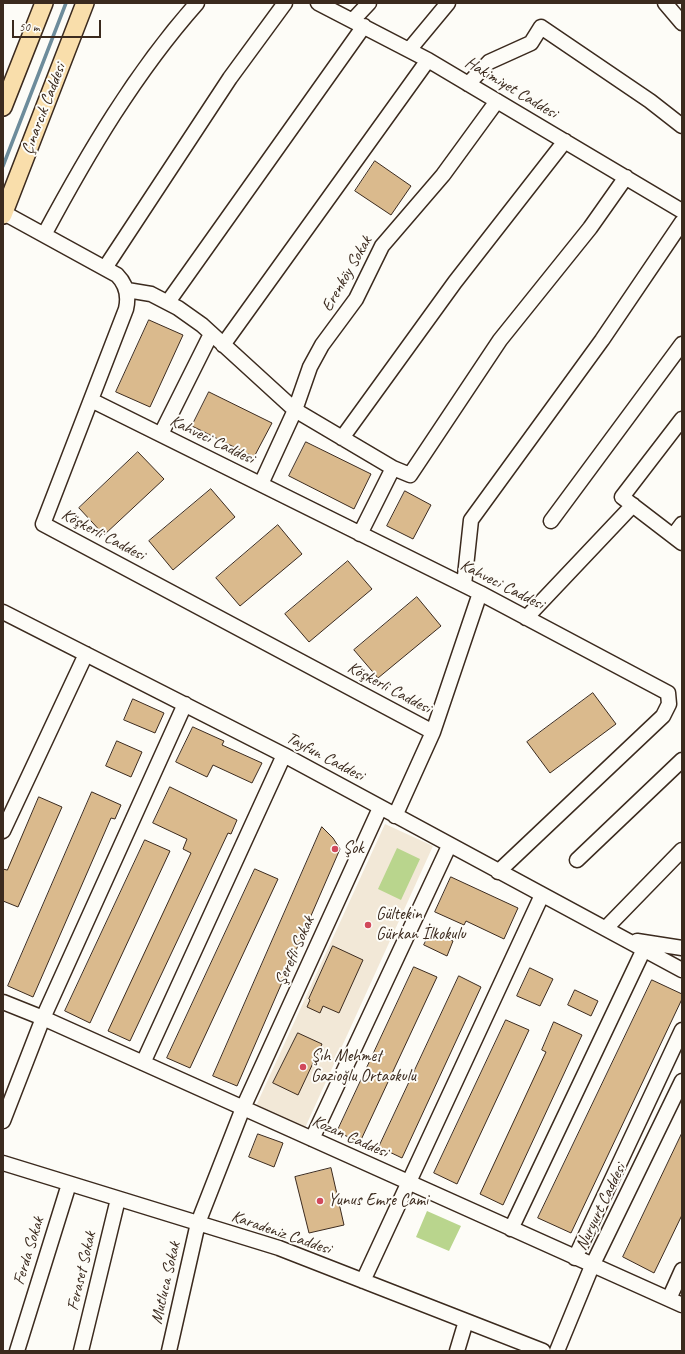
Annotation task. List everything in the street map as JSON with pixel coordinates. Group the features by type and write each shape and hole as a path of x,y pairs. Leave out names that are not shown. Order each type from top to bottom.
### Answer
{"main road":[{"path":"3,107 44,3"},
{"name":"Çınarcık Caddesi","path":"3,214 85,3"}],"street":[{"path":"44,235 89,152 123,99 162,44 197,3"},
{"path":"105,268 230,78 285,3"},
{"name":"Hakimiyet Caddesi","path":"318,3 428,60 682,210"},
{"path":"168,302 358,23 369,3"},
{"path":"409,50 448,3"},
{"path":"665,3 682,23"},
{"path":"468,84 489,62 531,43 541,27 650,101 682,126"},
{"path":"224,345 428,60"},
{"name":"Erenköy Sokak","path":"261,484 295,410 312,362 356,299 382,246 443,174 497,101"},
{"path":"342,438 455,282 565,141"},
{"path":"3,214 117,275 127,290 151,294 168,302 191,317 224,345 295,410 393,468 410,475 500,340 590,228 626,177"},
{"path":"464,585 471,520 602,340 682,222"},
{"name":"Köşkerli Caddesi","path":"127,290 126,309 44,524 433,732"},
{"path":"161,434 211,334"},
{"path":"551,521 682,344"},
{"name":"Kahveci Caddesi","path":"91,400 480,593 668,693 669,704 663,716 498,872"},
{"path":"682,419 622,497 677,540 682,524"},
{"path":"360,534 393,468"},
{"path":"526,618 633,505"},
{"path":"395,816 433,732 480,593"},
{"name":"Tayfun Caddesi","path":"3,612 284,755 449,846 627,939 682,970"},
{"path":"3,831 86,654"},
{"path":"3,1121 43,1018 185,704"},
{"path":"143,1063 284,755"},
{"path":"577,860 682,760"},
{"name":"Şerefli Sokak","path":"198,1223 243,1108 380,808"},
{"path":"312,1139 449,846"},
{"path":"606,928 682,850"},
{"path":"363,1281 542,895"},
{"path":"627,939 682,948"},
{"path":"511,1229 644,949"},
{"name":"Kozan Caddesi","path":"3,1002 43,1018 574,1258 682,1304"},
{"path":"574,1258 682,1030"},
{"name":"Nuryurt Caddesi","path":"557,1351 592,1266 682,1080"},
{"name":"Karadeniz Caddesi","path":"3,1163 279,1248 543,1351"},
{"name":"Ferda Sokak","path":"18,1351 69,1184"},
{"name":"Feraset Sokak","path":"81,1351 118,1199"},
{"name":"Mutluca Sokak","path":"169,1351 198,1223"},
{"path":"669,1299 682,1270"},
{"path":"457,1351 466,1321"}],"shaded area":[{"name":"Gültekin Gürkan İlkokulu","path":"385,824 433,846 304,1130 255,1108"}],"green space":[{"path":"397,848 420,859 401,900 378,889"},
{"path":"427,1211 461,1226 449,1251 416,1237"}],"building":[{"path":"375,161 411,186 391,215 355,191"},
{"path":"149,320 183,335 150,407 116,392"},
{"path":"209,392 272,423 254,457 192,426"},
{"path":"306,442 371,474 354,509 289,476"},
{"path":"138,452 164,479 104,535 79,508"},
{"path":"211,489 235,517 173,570 149,541"},
{"path":"405,491 431,505 413,539 387,526"},
{"path":"278,525 302,554 240,606 216,578"},
{"path":"348,561 372,589 309,642 285,614"},
{"path":"417,597 441,626 378,678 354,650"},
{"path":"593,693 616,724 550,773 527,742"},
{"path":"133,699 164,713 155,733 124,720"},
{"path":"193,727 224,741 222,745 262,763 252,783 213,765 207,777 176,762"},
{"path":"117,741 142,752 131,777 106,766"},
{"path":"170,787 237,820 231,834 228,833 130,1041 108,1031 191,853 183,849 187,839 153,823"},
{"path":"92,792 121,805 115,819 111,818 33,997 8,986"},
{"path":"39,797 62,807 18,907 3,901 3,869 7,870"},
{"path":"322,827 333,838 340,849 237,1086 213,1076"},
{"path":"145,840 170,851 90,1023 65,1011"},
{"path":"255,869 278,879 190,1068 167,1058"},
{"path":"451,877 518,908 504,939 466,921 464,925 435,912"},
{"path":"431,931 453,941 447,956 424,945"},
{"path":"333,946 363,960 339,1013 323,1006 320,1013 307,1007 310,1000 309,999"},
{"path":"414,967 437,977 360,1142 337,1132"},
{"path":"530,968 553,979 540,1006 517,996"},
{"path":"459,976 481,987 402,1158 379,1147"},
{"path":"652,980 682,994 682,999 571,1233 538,1218"},
{"path":"575,990 598,1001 591,1016 568,1005"},
{"path":"506,1020 529,1030 457,1184 434,1173"},
{"path":"554,1022 582,1035 503,1205 480,1194 546,1052 542,1050"},
{"path":"298,1033 322,1044 298,1095 273,1083"},
{"path":"682,1133 682,1215 654,1273 623,1257"},
{"path":"258,1134 283,1143 274,1167 249,1157"},
{"name":"Yunus Emre Cami","path":"331,1168 344,1225 309,1233 295,1177"}],"waterway":[{"path":"3,166 66,3"}],"place":[{"name":"Şok","path":"335,849"},
{"name":"Gültekin Gürkan İlkokulu","path":"368,925"},
{"name":"Şıh Mehmet Gazioğlu Ortaokulu","path":"303,1067"},
{"name":"Yunus Emre Cami","path":"320,1201"}]}
